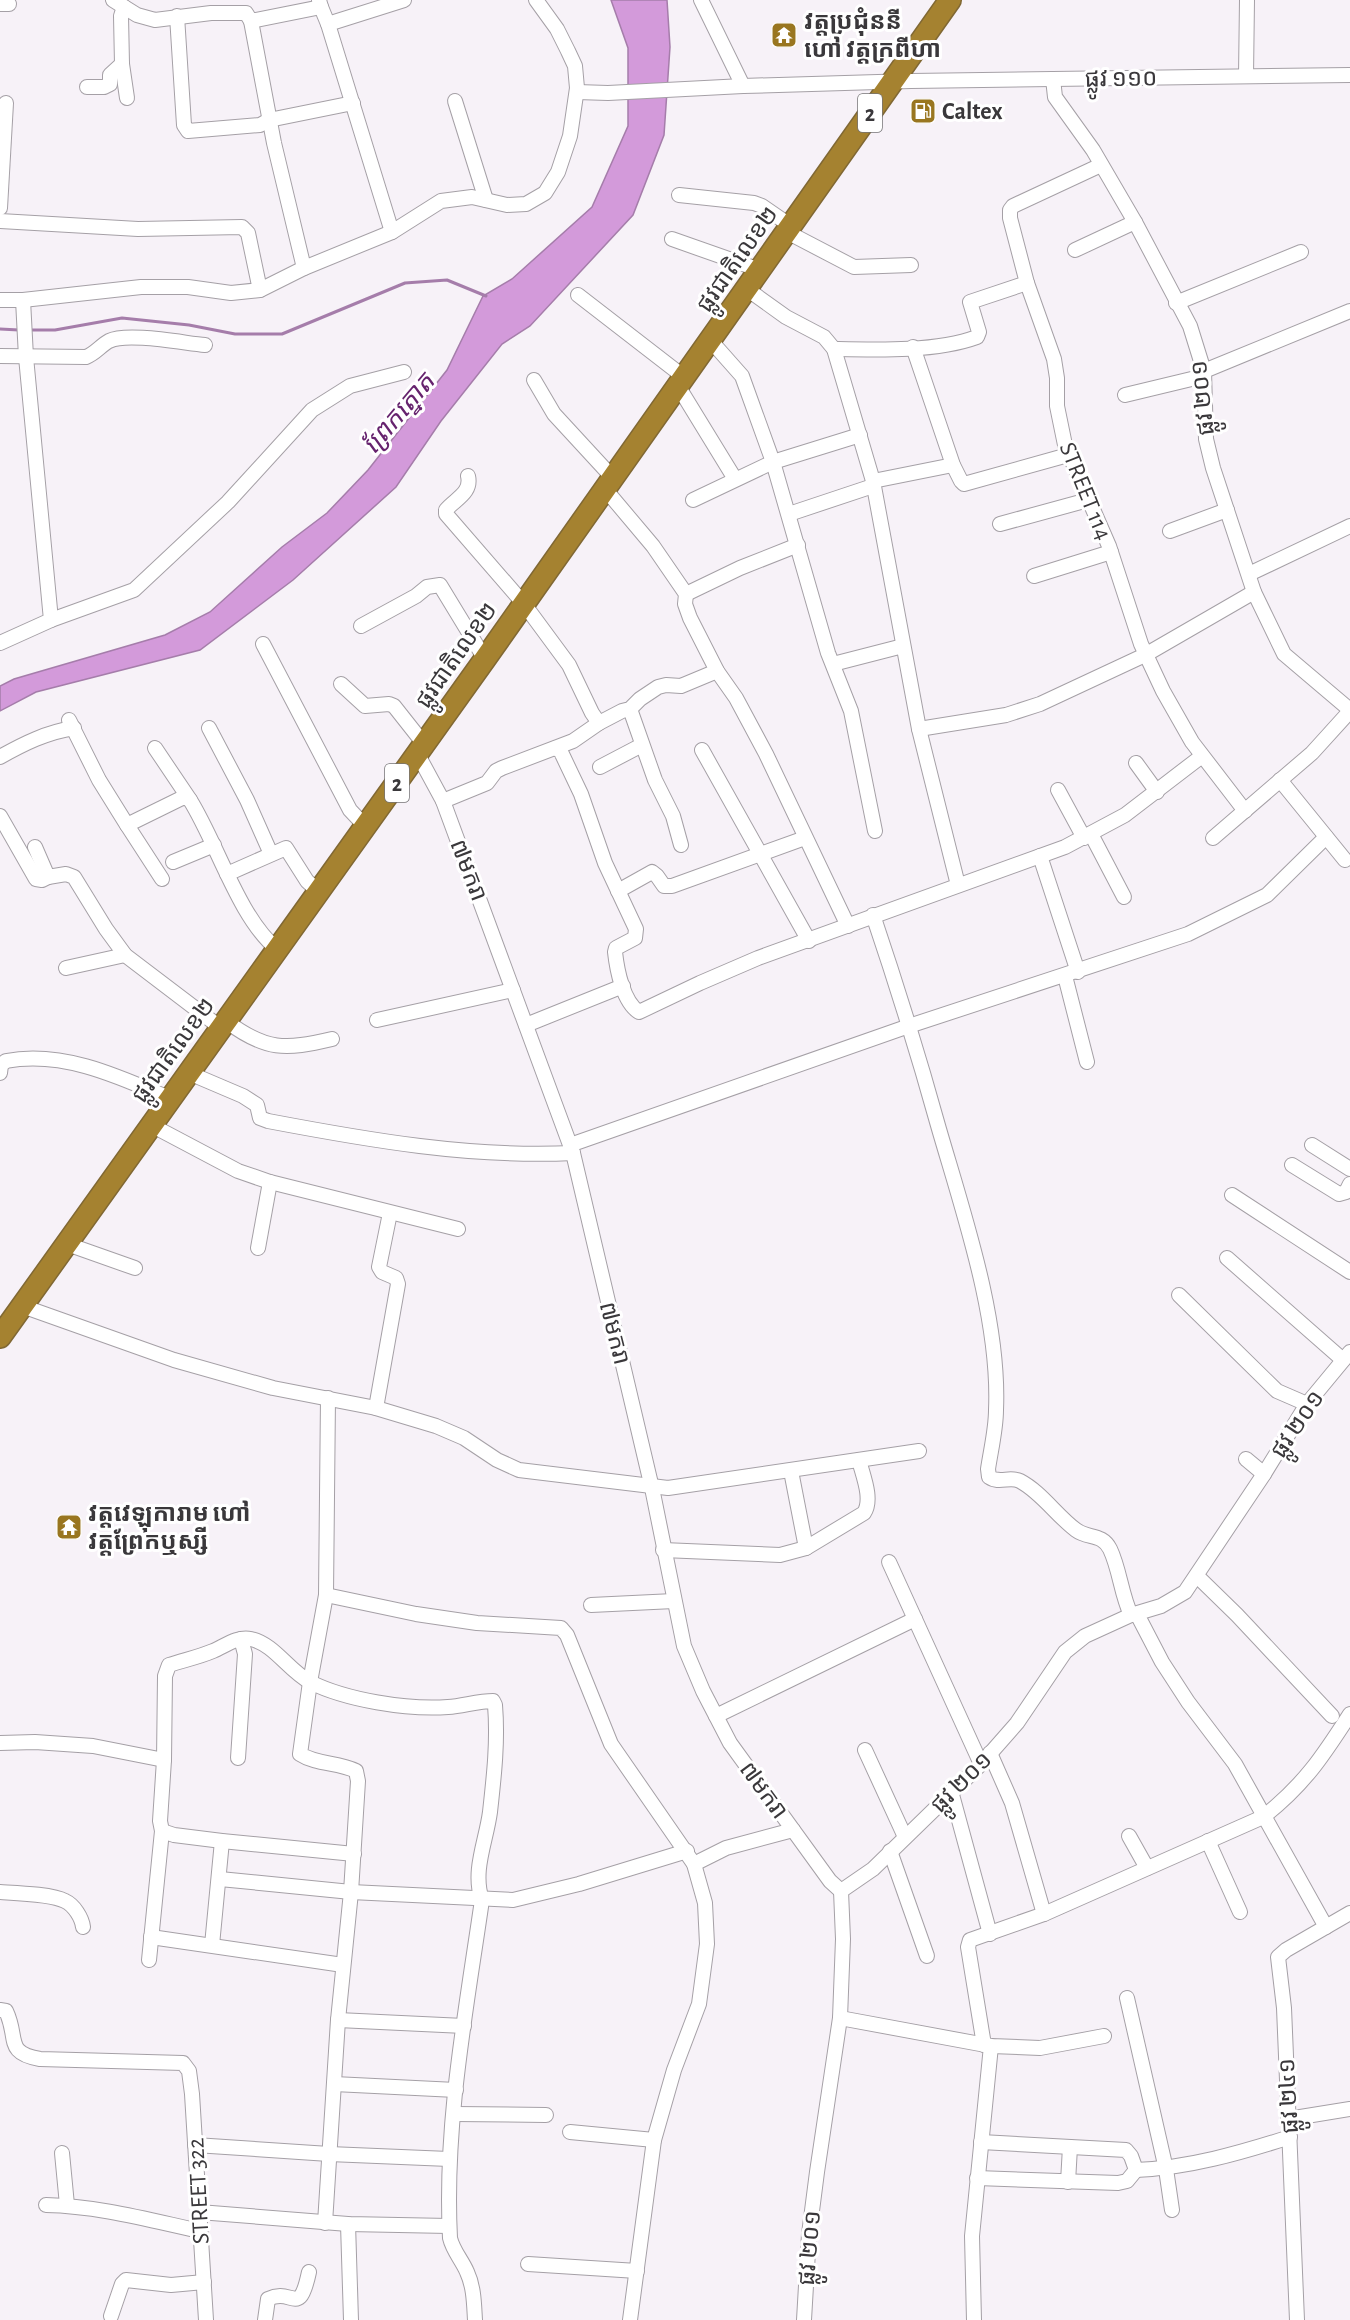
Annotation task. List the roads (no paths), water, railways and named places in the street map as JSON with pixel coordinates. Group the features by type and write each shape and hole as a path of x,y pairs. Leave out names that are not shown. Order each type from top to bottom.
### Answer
{"highway":[{"name":"ផ្លូវជាតិលេខ២","path":"0,1337 366,827 950,0"}],"street":[{"path":"328,24 404,0"},
{"path":"0,300 23,300 141,287 188,287 231,293 260,290 304,268 392,232 441,201 472,197 507,205 526,204 545,193 558,172 570,136 576,92 575,66 557,28 536,0"},
{"path":"701,0 743,86"},
{"path":"1246,76 1247,0"},
{"path":"119,3 137,15 155,20 177,16 246,13 251,21 269,120 304,268"},
{"path":"119,3 122,64 127,98"},
{"path":"251,21 320,3 392,232"},
{"path":"177,16 186,129 192,132 260,124 269,120 353,103"},
{"path":"87,87 104,87 110,84 110,75 122,64"},
{"name":"ផ្លូវ ១១០","path":"576,92 608,93 680,88 892,82 1350,75"},
{"name":"ផ្លូវ ២០១","path":"1053,79 1055,97 1101,165 1135,222 1190,326 1204,373 1206,439 1213,468 1254,592 1284,654 1347,704"},
{"path":"455,101 486,200"},
{"path":"0,208 6,103"},
{"name":"STREET 114","path":"1101,165 1013,206 1010,210 1027,283 1054,359 1057,406 1068,455 1111,552 1145,655 1176,715 1202,756 1245,811"},
{"path":"679,195 754,203 762,206 789,229 854,267 911,265"},
{"path":"0,221 138,229 242,226 248,233 260,290"},
{"path":"1075,250 1135,222"},
{"path":"672,239 760,270"},
{"path":"1176,303 1301,252"},
{"path":"834,349 913,347 977,337 979,332 970,302 1027,283"},
{"path":"747,289 786,317 824,336 834,349 873,483 919,729 958,885"},
{"path":"578,295 681,382 735,479"},
{"path":"23,300 26,357 51,620"},
{"path":"1125,395 1204,373 1350,311"},
{"path":"0,356 86,357 96,353 110,341 130,337 205,345"},
{"path":"711,341 742,376 773,462 833,664 851,711 875,831"},
{"path":"913,347 953,465 960,481 964,484 1068,455"},
{"path":"0,643 51,620 134,590 228,502 312,410 350,386 404,372"},
{"path":"534,380 554,414 609,483 686,594 685,604 690,618 717,671 736,698 766,754 848,926"},
{"path":"693,500 773,462 860,435"},
{"path":"789,514 873,483 953,465"},
{"path":"468,476 470,482 466,491 446,510 446,514 524,604 569,665 599,723"},
{"path":"1000,524 1088,500"},
{"path":"1170,531 1227,510"},
{"path":"1249,574 1350,526"},
{"path":"686,594 740,568 798,545"},
{"path":"1034,576 1111,552"},
{"path":"361,626 416,596 427,587 440,585 485,659"},
{"path":"919,729 1006,715 1040,704 1145,655 1254,592"},
{"path":"263,644 350,810 366,827"},
{"path":"833,664 903,646"},
{"path":"443,801 487,783 496,771 502,768 573,741 599,723 630,709 658,687 681,686 717,671"},
{"name":"៧មករា","path":"341,684 365,706 389,704 394,706 421,749 443,801 571,1149 652,1488 684,1646 730,1743 834,1887 842,1891"},
{"path":"1213,838 1312,753 1347,704"},
{"path":"630,709 655,780 673,816 681,845"},
{"path":"0,757 30,741 71,724 99,780 162,879"},
{"path":"210,728 247,800 271,854"},
{"path":"600,767 642,745"},
{"path":"155,748 190,800 263,938 277,949"},
{"path":"556,748 561,752 581,794 605,863 637,933 635,938 616,948 615,957 631,1005 639,1012 712,977 1087,836 1125,815 1202,756"},
{"path":"702,750 809,941"},
{"path":"1136,763 1157,792"},
{"path":"1280,780 1345,860"},
{"path":"1058,790 1124,897"},
{"path":"127,825 184,798 190,800"},
{"path":"0,816 36,879 42,880 66,874 74,877 125,955 224,1024 269,1044 289,1047 332,1039"},
{"path":"189,1073 243,1096 257,1105 259,1117 268,1121 380,1141 500,1154 571,1149 909,1026 1188,934 1267,895 1326,837"},
{"path":"618,891 651,872 667,887 805,838"},
{"path":"173,862 214,845"},
{"path":"35,847 48,877"},
{"path":"227,873 286,848 307,881 319,892"},
{"path":"1040,855 1072,974 1088,1062"},
{"path":"873,915 909,1026 981,1281 994,1351 996,1412 988,1468 989,1477 995,1481 1020,1481 1076,1530 1103,1539 1110,1548 1125,1603 1188,1702 1235,1764 1326,1927"},
{"path":"66,968 125,955"},
{"path":"526,1025 623,986"},
{"path":"377,1020 513,990"},
{"path":"0,1073 3,1062 15,1059 44,1059 114,1074 171,1099"},
{"path":"150,1125 238,1171 270,1182 458,1229"},
{"path":"1312,1146 1350,1169"},
{"path":"1292,1165 1339,1194 1346,1192 1350,1184"},
{"path":"258,1248 270,1182"},
{"path":"1232,1195 1350,1272"},
{"path":"376,1408 398,1284 396,1278 382,1272 379,1267 390,1213"},
{"path":"67,1244 135,1268"},
{"path":"1227,1258 1346,1356"},
{"path":"1179,1295 1277,1391 1307,1404"},
{"path":"22,1306 174,1360 273,1388 376,1408 436,1426 464,1438 497,1460 519,1470 652,1488 668,1488 919,1450"},
{"name":"ផ្លូវ ២០១","path":"804,2320 809,2234 815,2182 840,2018 842,1891 873,1869 986,1759 1017,1723 1065,1652 1085,1636 1161,1606 1185,1592 1264,1474 1307,1404 1346,1356"},
{"path":"325,2223 338,2020 351,1892 358,1780 356,1771 348,1767 310,1760 300,1754 326,1594 328,1398"},
{"path":"1246,1459 1264,1474"},
{"path":"663,1550 780,1555 806,1548 864,1513 868,1507 859,1460"},
{"path":"791,1471 806,1548"},
{"path":"889,1562 915,1619 986,1759 1012,1803 1044,1914"},
{"path":"1197,1576 1332,1716"},
{"path":"326,1594 416,1614 477,1623 561,1628 567,1635 611,1744 694,1864 705,1903 707,1934 700,1994 654,2140 630,2320"},
{"path":"591,1605 674,1600"},
{"path":"716,1716 915,1619"},
{"path":"238,1758 245,1654 241,1639"},
{"path":"149,1960 162,1830 160,1821 166,1670 169,1665 241,1639 251,1639 261,1643 310,1682 335,1691 391,1705 433,1708 493,1701 497,1733 490,1815 479,1864 478,1887 482,1900 448,2159 449,2226 452,2246 472,2286 475,2320 466,2320"},
{"path":"974,2320 972,2236 988,2046 968,1942 1044,1914 1263,1817 1288,1797 1311,1773 1350,1714"},
{"path":"0,1743 35,1742 93,1746 164,1760"},
{"path":"865,1750 904,1837"},
{"path":"951,1791 990,1934"},
{"path":"162,1830 222,1841 354,1854"},
{"path":"694,1864 726,1848 793,1830"},
{"path":"1129,1836 1147,1868"},
{"path":"212,1945 222,1841"},
{"path":"1208,1841 1240,1912"},
{"path":"220,1879 351,1892 513,1900 589,1881 687,1851"},
{"path":"890,1851 927,1956"},
{"path":"0,1892 66,1901 82,1919 83,1927"},
{"name":"ផ្លូវ ២៤១","path":"1297,2320 1284,2008 1278,1958 1286,1950 1350,1913"},
{"path":"152,1937 343,1965"},
{"path":"1127,1998 1166,2169 1172,2211"},
{"name":"STREET 322","path":"0,2010 6,2011 16,2050 24,2056 40,2059 183,2063 189,2071 206,2320"},
{"path":"840,2018 988,2046 1040,2048 1104,2036"},
{"path":"338,2020 464,2026"},
{"path":"334,2084 456,2090"},
{"path":"1288,2119 1350,2109"},
{"path":"454,2114 546,2115"},
{"path":"570,2132 654,2140"},
{"path":"976,2178 1118,2183 1127,2181 1136,2170 1166,2169 1247,2151 1290,2137"},
{"path":"981,2142 1126,2150 1136,2170"},
{"path":"195,2145 448,2159"},
{"path":"1068,2182 1070,2147"},
{"path":"62,2153 67,2205"},
{"path":"46,2205 67,2205 200,2231"},
{"path":"199,2212 325,2223 449,2226"},
{"path":"348,2224 351,2320"},
{"path":"528,2264 637,2271"},
{"path":"265,2320 268,2299 273,2296 293,2299 301,2297 309,2272"},
{"path":"111,2316 122,2284 126,2280 171,2285 204,2282"}],"waterway":[{"path":"29,330 55,330 122,318 189,325 235,334 282,334 405,283 447,280 486,296"},
{"path":"0,329 19,330"}],"place":[{"name":"វត្តប្រជុំននី ហៅ វត្តក្រពីហា","path":"784,35"},
{"name":"Caltex","path":"923,111"},
{"name":"វត្តវេឡុការាម ហៅ វត្តព្រែកឬស្សី","path":"69,1527"}],"water label":[{"name":"ព្រែកត្នោត","path":"398,413"}]}
